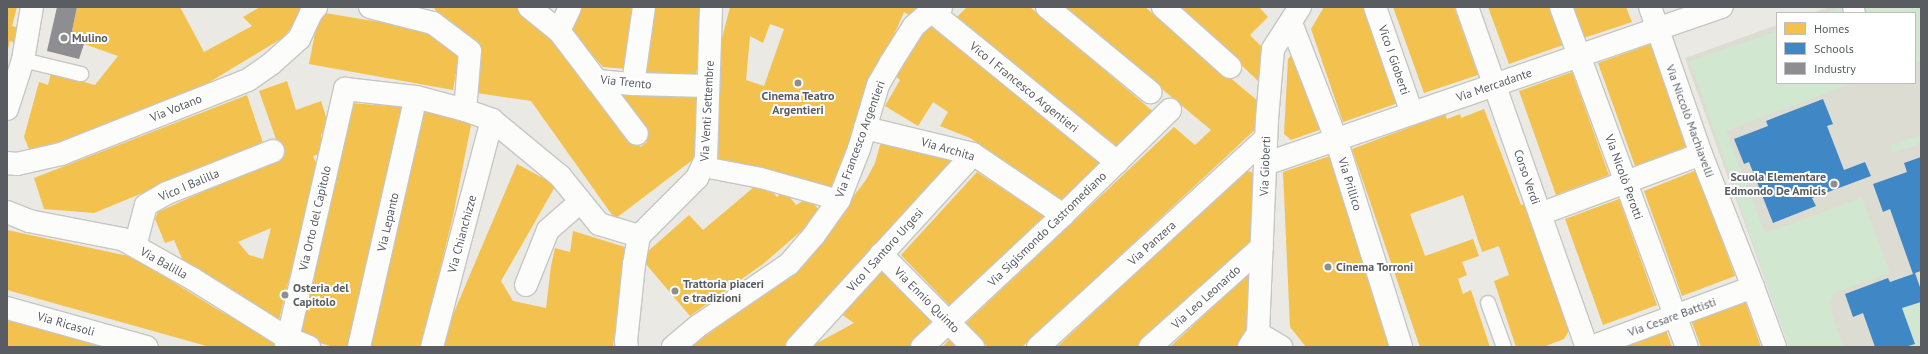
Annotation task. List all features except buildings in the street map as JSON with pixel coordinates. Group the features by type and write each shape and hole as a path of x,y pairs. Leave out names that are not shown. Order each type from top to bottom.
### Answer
{"street":[{"path":"7,109 23,60 32,7"},
{"name":"Via Votano","path":"7,163 17,164 61,154 248,80 271,64 299,39 311,13 316,7"},
{"path":"370,7 433,23 470,51 465,110"},
{"name":"Via Trento","path":"528,7 560,31 597,81 633,84 708,86"},
{"path":"560,31 570,7"},
{"path":"633,84 644,7"},
{"name":"Via Venti Settembre","path":"639,236 697,178 704,167 706,160 711,7"},
{"path":"1047,7 1150,92"},
{"path":"1163,7 1230,67"},
{"name":"Vico I Gioberti","path":"1375,7 1412,113"},
{"name":"Corso Verdi","path":"1468,7 1587,347"},
{"name":"Via Nicolò Perotti","path":"1561,7 1687,347"},
{"name":"Via Niccolò Machiavelli","path":"1650,7 1701,154 1754,287 1775,347"},
{"name":"Via Mercadante","path":"1265,164 1722,7"},
{"name":"Via Francesco Argentieri","path":"673,347 698,326 789,264 814,235 839,200 865,128 878,85 914,26 936,9"},
{"name":"Vico I Francesco Argentieri","path":"936,9 1117,162"},
{"name":"Via Gioberti","path":"1254,340 1262,247 1266,138 1273,49 1296,15"},
{"name":"Via Prillico","path":"1296,15 1401,347"},
{"path":"597,81 636,134"},
{"name":"Via Orto del Capitolo","path":"287,342 344,89 416,97"},
{"path":"416,97 465,110 492,120 560,176 599,224 639,236 634,264 626,340 627,347"},
{"name":"Via Lepanto","path":"359,347 416,97"},
{"name":"Via Sigismondo Castromediano","path":"922,347 1063,215 1170,110"},
{"name":"Via Chianchizze","path":"432,347 492,120"},
{"name":"Via Archita","path":"865,128 973,154 1063,215"},
{"name":"Via Panzera","path":"1038,347 1266,138"},
{"name":"Vico I Balilla","path":"135,246 146,205 167,193 273,151"},
{"name":"Vico I Santoro Urgesi","path":"797,347 973,154"},
{"path":"1540,214 1701,154"},
{"path":"704,167 761,178 839,200"},
{"path":"526,285 548,230 580,202"},
{"name":"Via Balilla","path":"7,212 29,221 122,239 193,279 287,342 309,347"},
{"name":"Via Leo Leonardo","path":"1150,347 1262,247"},
{"name":"Via Ennio Quinto","path":"881,254 973,347"},
{"name":"Via Cesare Battisti","path":"1591,347 1754,287"},
{"name":"Via Ricasoli","path":"7,308 147,347"},
{"path":"1254,340 1281,347"}],"lane":[{"path":"23,60 80,74"},
{"path":"1488,303 1504,347"}],"shaded area":[{"path":"1829,7 1921,7 1921,347 1789,347 1685,58 1776,25 1776,84 1916,84 1916,12 1815,12"}],"green space":[{"path":"1843,7 1921,7 1921,61 1916,62 1916,12 1830,12"},
{"path":"1776,31 1776,84 1850,84 1726,131 1765,233 1862,198 1890,273 1833,293 1829,307 1844,347 1789,347 1690,61"},
{"path":"1921,135 1921,143 1893,153 1891,145"},
{"path":"1921,302 1921,347 1905,347 1915,343 1902,308"}],"place":[{"name":"Mulino","path":"64,38"},
{"name":"Cinema Teatro Argentieri","path":"798,83"},
{"name":"Scuola Elementare Edmondo De Amicis","path":"1834,184"},
{"name":"Cinema Torroni","path":"1328,267"},
{"name":"Trattoria piaceri e tradizioni","path":"675,291"},
{"name":"Osteria del Capitolo","path":"285,295"}]}
